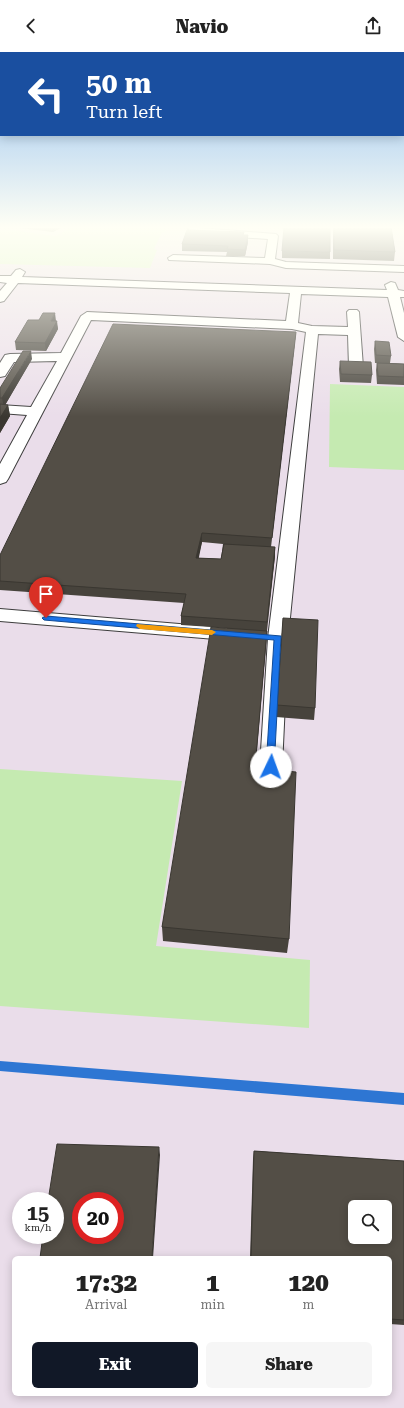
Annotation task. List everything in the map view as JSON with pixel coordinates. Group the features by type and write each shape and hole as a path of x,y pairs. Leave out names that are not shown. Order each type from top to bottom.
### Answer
{"street":[{"path":"0,299 6,290"},
{"path":"292,325 296,290"},
{"path":"324,290 396,291"},
{"path":"378,290 396,291"},
{"path":"396,291 404,337"},
{"path":"353,312 356,366"},
{"path":"0,479 87,316 292,325 312,330 354,331"},
{"path":"271,767 265,637 312,330"},
{"path":"0,373 10,358 65,357"},
{"path":"0,409 36,412"},
{"path":"0,614 265,637"}],"shaded area":[{"path":"0,290 404,290 404,1408 0,1408"}],"green space":[{"path":"330,384 404,387 404,470 329,467"},
{"path":"0,769 182,781 156,946 310,960 309,1028 0,1006"}],"building":[{"path":"43,313 55,313 51,321 57,321 45,343 15,342 28,320 39,320"},
{"path":"113,324 296,332 272,538 202,533 196,558 221,559 224,544 275,547 267,622 181,616 186,594 0,581 0,555"},
{"path":"375,341 389,342 391,356 376,355"},
{"path":"23,351 31,351 2,398 0,398 0,388"},
{"path":"340,361 371,362 372,375 341,374"},
{"path":"377,363 404,364 404,377 378,376"},
{"path":"0,404 8,405 0,418"},
{"path":"283,618 318,620 315,708 277,705"},
{"path":"211,627 267,631 255,768 296,772 289,939 162,927"},
{"path":"57,1144 159,1147 152,1256 40,1256 42,1244 64,1244 64,1192 49,1192"},
{"path":"254,1151 404,1161 404,1320 392,1319 392,1256 251,1256"}],"waterway":[{"path":"0,1066 404,1099"}],"slow traffic":[{"path":"140,626 212,632"}],"route":[{"path":"46,618 278,638 271,767"}]}
